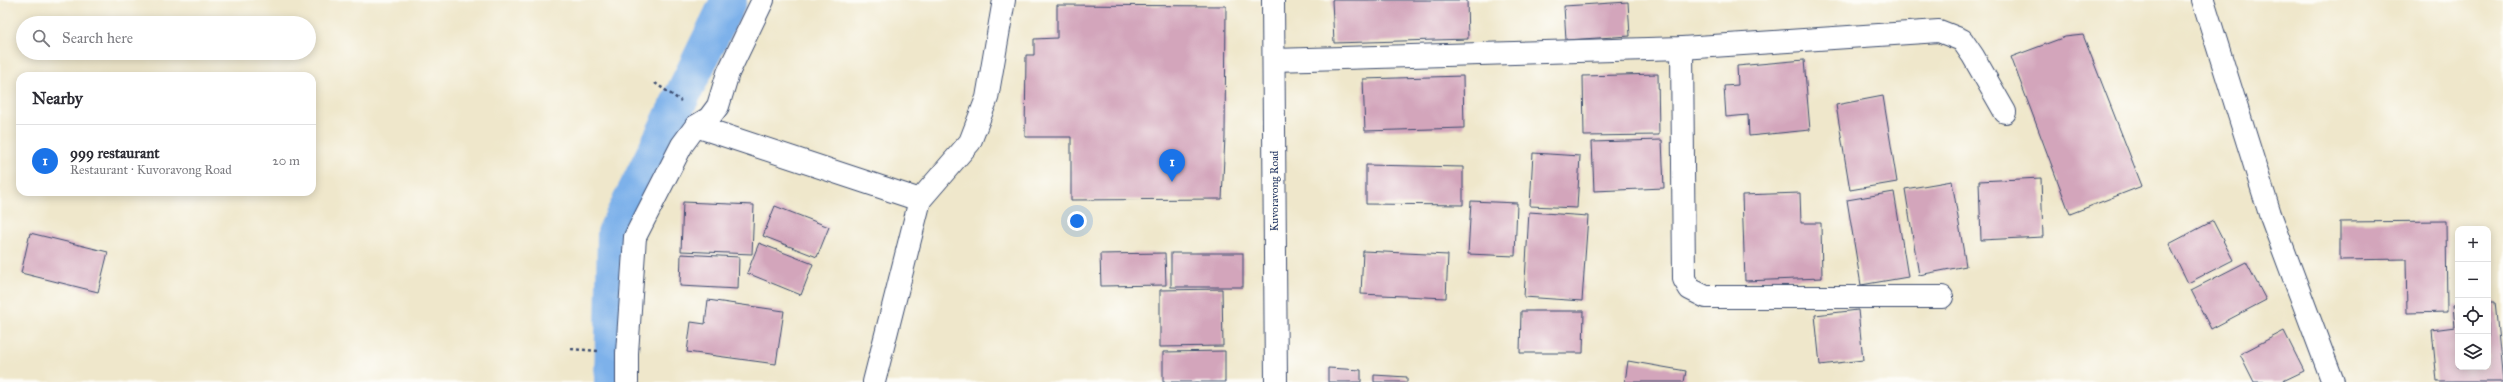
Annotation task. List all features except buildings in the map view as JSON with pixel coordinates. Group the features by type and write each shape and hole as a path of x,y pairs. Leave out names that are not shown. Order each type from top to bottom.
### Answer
{"street":[{"path":"627,382 627,353 635,237 682,146 696,126 709,118 718,106 728,73 762,0"},
{"path":"874,382 920,200 970,142 987,98 1004,0"},
{"name":"Kuvoravong Road","path":"1273,0 1276,382"},
{"path":"2203,0 2270,214 2333,382"},
{"path":"1274,60 1682,48 1939,31 1962,40 1974,56 2005,112"},
{"path":"1682,48 1684,279 1690,289 1706,297 1942,298"},
{"path":"696,126 920,200"}],"path":[{"path":"655,83 687,105"},
{"path":"571,349 602,351"}],"waterway":[{"path":"612,382 615,233 729,0"}],"place":[{"name":"999 restaurant","path":"1172,182"}]}
